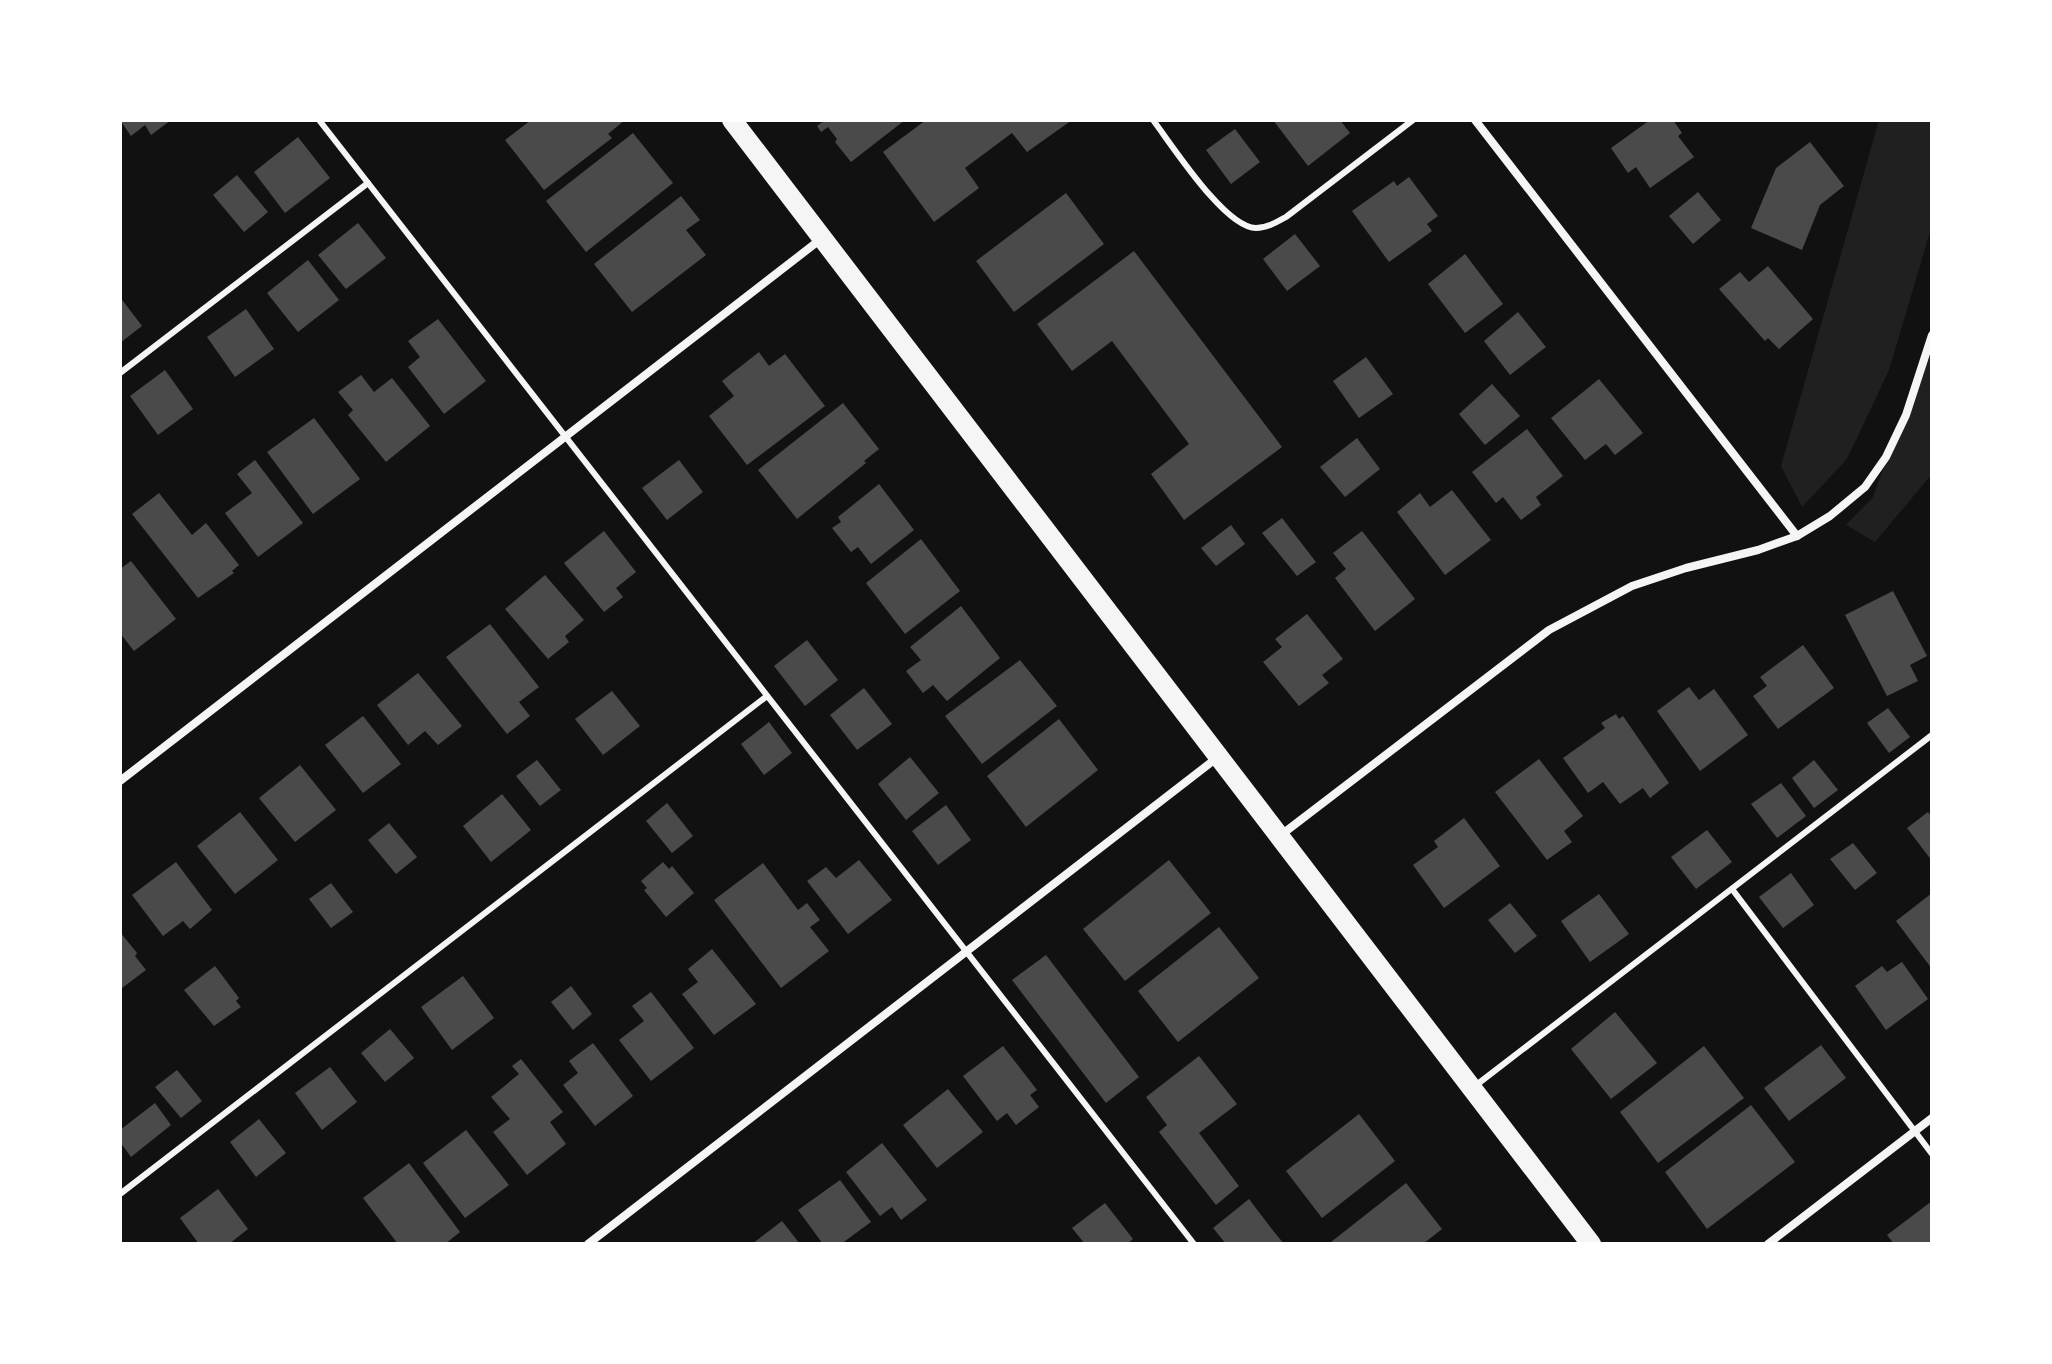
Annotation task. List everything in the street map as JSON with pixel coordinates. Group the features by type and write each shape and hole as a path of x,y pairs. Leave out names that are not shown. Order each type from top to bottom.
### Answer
{"main road":[{"path":"732,120 1591,1244"}],"street":[{"path":"1475,120 1797,536"},
{"path":"120,781 822,238"},
{"path":"1279,837 1549,630 1632,586 1686,568 1758,550 1797,536 1830,516 1865,487 1886,457 1906,415 1932,335"},
{"path":"588,1244 1218,757"},
{"path":"1768,1244 1932,1118"}],"lane":[{"path":"319,120 1194,1244"},
{"path":"1153,120 1219,206 1242,225 1256,228 1286,217 1413,120"},
{"path":"120,373 368,183"},
{"path":"120,1194 767,696"},
{"path":"1472,1088 1932,735"},
{"path":"1732,889 1932,1154"},
{"path":"1179,1244 1188,1237"}],"shaded area":[{"path":"1879,120 1932,120 1932,225 1889,370 1847,459 1802,507 1781,466"},
{"path":"1932,335 1932,474 1875,542 1846,525 1873,497"}],"building":[{"path":"120,120 171,120 151,135 145,125 131,136"},
{"path":"531,120 625,120 608,134 612,138 544,190 505,140"},
{"path":"825,120 905,120 851,162 828,127 821,132 817,126"},
{"path":"926,120 1072,120 1027,152 1012,133 965,168 979,188 934,222 883,152"},
{"path":"1273,120 1340,120 1350,133 1308,166"},
{"path":"1650,120 1673,120 1682,133 1678,136 1694,157 1650,188 1636,167 1628,173 1611,148"},
{"path":"1235,129 1260,162 1231,184 1206,150"},
{"path":"633,133 673,183 586,252 546,201"},
{"path":"298,137 330,178 285,213 254,172"},
{"path":"1810,142 1844,186 1820,205 1802,250 1751,228 1776,168"},
{"path":"237,175 268,212 244,232 213,195"},
{"path":"1409,177 1438,216 1427,224 1432,231 1389,262 1352,211 1394,181 1397,186"},
{"path":"1698,192 1721,220 1693,244 1669,216"},
{"path":"1066,193 1104,244 1014,312 976,261"},
{"path":"681,196 700,220 686,230 706,255 632,312 594,264"},
{"path":"358,223 386,258 346,289 318,255"},
{"path":"1295,234 1320,266 1287,291 1263,259"},
{"path":"1134,251 1282,447 1184,520 1151,474 1189,444 1112,341 1072,371 1037,324"},
{"path":"1465,254 1503,304 1465,333 1428,284"},
{"path":"308,260 339,300 298,332 267,293"},
{"path":"1768,266 1813,319 1779,349 1768,338 1765,341 1719,289 1740,272 1749,282"},
{"path":"120,297 142,326 120,343"},
{"path":"246,309 274,349 235,377 207,337"},
{"path":"1518,312 1546,347 1510,375 1484,341"},
{"path":"438,319 486,381 444,414 408,367 420,357 408,341"},
{"path":"759,352 769,366 785,354 825,406 747,465 709,416 734,396 722,381"},
{"path":"1366,357 1393,394 1359,418 1333,381"},
{"path":"165,370 193,409 158,435 130,396"},
{"path":"361,375 374,392 392,378 430,426 386,462 348,415 353,410 338,392"},
{"path":"1599,379 1643,433 1615,455 1606,444 1585,460 1551,418"},
{"path":"1492,384 1520,416 1485,445 1459,414"},
{"path":"843,403 879,449 797,519 758,470"},
{"path":"314,418 360,479 313,514 267,452"},
{"path":"1527,429 1563,476 1536,497 1541,505 1521,520 1503,497 1496,503 1472,472"},
{"path":"1357,438 1380,469 1345,497 1320,467"},
{"path":"255,460 303,523 258,557 225,513 252,493 237,474"},
{"path":"679,460 703,492 667,520 642,488"},
{"path":"879,484 914,530 871,564 858,547 851,552 832,528 841,522 838,517"},
{"path":"1452,490 1491,540 1445,575 1397,512 1420,493 1430,507"},
{"path":"159,493 192,535 206,523 239,565 232,571 234,573 198,598 132,514"},
{"path":"1282,518 1316,562 1297,576 1262,533"},
{"path":"1231,525 1245,544 1216,566 1201,548"},
{"path":"604,531 636,572 616,588 623,597 604,612 564,563"},
{"path":"1362,531 1415,599 1375,631 1335,578 1346,569 1333,553"},
{"path":"921,539 960,591 905,634 866,583"},
{"path":"131,561 176,619 134,651 120,633 120,569"},
{"path":"545,575 584,620 565,636 569,642 548,659 505,609"},
{"path":"1893,591 1927,656 1910,665 1918,681 1887,696 1845,615"},
{"path":"961,606 1000,658 947,701 933,685 923,693 906,671 921,660 910,647"},
{"path":"1307,614 1343,659 1322,675 1329,683 1299,706 1263,662 1282,647 1275,639"},
{"path":"490,624 539,687 519,702 530,716 507,734 446,657"},
{"path":"807,640 838,680 805,706 774,666"},
{"path":"1803,645 1834,688 1778,729 1753,696 1767,686 1760,677"},
{"path":"1020,660 1057,706 982,764 945,716"},
{"path":"418,673 462,726 438,745 425,731 408,745 377,705"},
{"path":"1689,687 1699,700 1714,689 1748,735 1700,771 1657,711"},
{"path":"864,688 892,724 857,750 830,715"},
{"path":"612,691 640,726 603,755 575,719"},
{"path":"1888,708 1910,737 1889,753 1867,723"},
{"path":"1616,714 1619,719 1623,716 1669,783 1650,798 1643,788 1620,804 1603,782 1588,793 1563,758 1605,728 1601,723"},
{"path":"363,716 401,764 363,793 325,745"},
{"path":"1059,719 1098,770 1026,827 987,776"},
{"path":"769,722 792,753 764,775 741,744"},
{"path":"910,757 939,793 906,820 878,784"},
{"path":"1539,759 1583,816 1564,831 1572,842 1547,860 1495,792"},
{"path":"537,760 561,790 540,806 516,776"},
{"path":"1814,760 1838,790 1814,808 1792,778"},
{"path":"300,765 336,810 295,842 259,798"},
{"path":"1781,783 1806,816 1777,838 1751,804"},
{"path":"502,794 531,830 491,862 463,826"},
{"path":"667,803 693,836 672,853 646,821"},
{"path":"946,805 971,840 938,865 912,831"},
{"path":"240,812 278,860 235,894 197,846"},
{"path":"1928,812 1932,817 1932,861 1907,828"},
{"path":"1464,818 1500,866 1444,908 1413,865 1438,847 1434,841"},
{"path":"389,823 417,857 396,874 368,840"},
{"path":"1707,830 1732,862 1696,889 1671,857"},
{"path":"1853,843 1877,873 1855,890 1830,859"},
{"path":"859,860 892,900 848,934 807,881 826,867 836,878"},
{"path":"1169,860 1211,913 1125,981 1083,929"},
{"path":"176,862 212,910 190,929 183,921 163,936 132,895"},
{"path":"663,862 669,869 672,866 694,893 666,917 644,890 647,888 641,881"},
{"path":"763,863 798,910 807,903 820,920 810,927 829,951 781,988 714,900"},
{"path":"1791,873 1814,905 1783,928 1759,897"},
{"path":"331,883 353,912 331,928 309,899"},
{"path":"1932,893 1932,969 1896,921"},
{"path":"1599,894 1629,934 1590,962 1561,921"},
{"path":"1510,903 1537,936 1515,953 1488,920"},
{"path":"1219,927 1259,978 1178,1042 1138,991"},
{"path":"120,932 146,970 122,988"},
{"path":"712,949 756,1004 714,1035 682,994 698,982 688,969"},
{"path":"1046,955 1139,1077 1106,1103 1012,980"},
{"path":"1902,962 1928,999 1886,1030 1855,986 1882,966 1887,972"},
{"path":"215,966 239,998 236,1001 241,1007 214,1026 184,990"},
{"path":"463,976 494,1018 452,1050 421,1007"},
{"path":"571,986 592,1014 573,1030 551,1002"},
{"path":"651,992 694,1048 651,1081 619,1040 644,1021 632,1006"},
{"path":"1615,1012 1657,1063 1611,1099 1571,1049"},
{"path":"390,1029 414,1058 385,1082 361,1053"},
{"path":"593,1043 633,1096 595,1126 563,1085 578,1073 569,1061"},
{"path":"1821,1045 1846,1078 1789,1121 1764,1088"},
{"path":"1003,1046 1037,1090 1030,1095 1039,1107 1016,1125 1007,1113 997,1121 963,1076"},
{"path":"1704,1046 1744,1098 1658,1163 1620,1112"},
{"path":"1199,1056 1237,1104 1199,1133 1239,1186 1216,1205 1159,1132 1167,1125 1146,1097"},
{"path":"521,1059 563,1112 550,1122 566,1144 527,1175 493,1132 510,1119 491,1097 519,1074 512,1066"},
{"path":"330,1067 357,1102 322,1130 295,1093"},
{"path":"177,1070 202,1101 181,1118 155,1087"},
{"path":"948,1089 983,1132 937,1168 903,1125"},
{"path":"155,1103 171,1125 131,1157 120,1142 120,1130"},
{"path":"1751,1105 1795,1162 1707,1229 1665,1172"},
{"path":"1359,1114 1395,1161 1322,1218 1286,1171"},
{"path":"259,1119 286,1153 256,1177 230,1142"},
{"path":"466,1130 509,1185 465,1218 423,1163"},
{"path":"882,1143 927,1200 901,1220 892,1207 880,1216 846,1172"},
{"path":"409,1163 460,1232 445,1244 398,1244 363,1198"},
{"path":"840,1180 871,1222 841,1244 823,1244 798,1210"},
{"path":"1406,1183 1442,1229 1423,1244 1331,1242"},
{"path":"218,1189 248,1229 229,1244 199,1244 180,1218"},
{"path":"1249,1199 1284,1244 1226,1244 1213,1228"},
{"path":"1932,1201 1932,1244 1894,1244 1887,1235"},
{"path":"1105,1203 1133,1239 1127,1244 1085,1244 1072,1228"},
{"path":"782,1221 800,1244 752,1244"}]}
